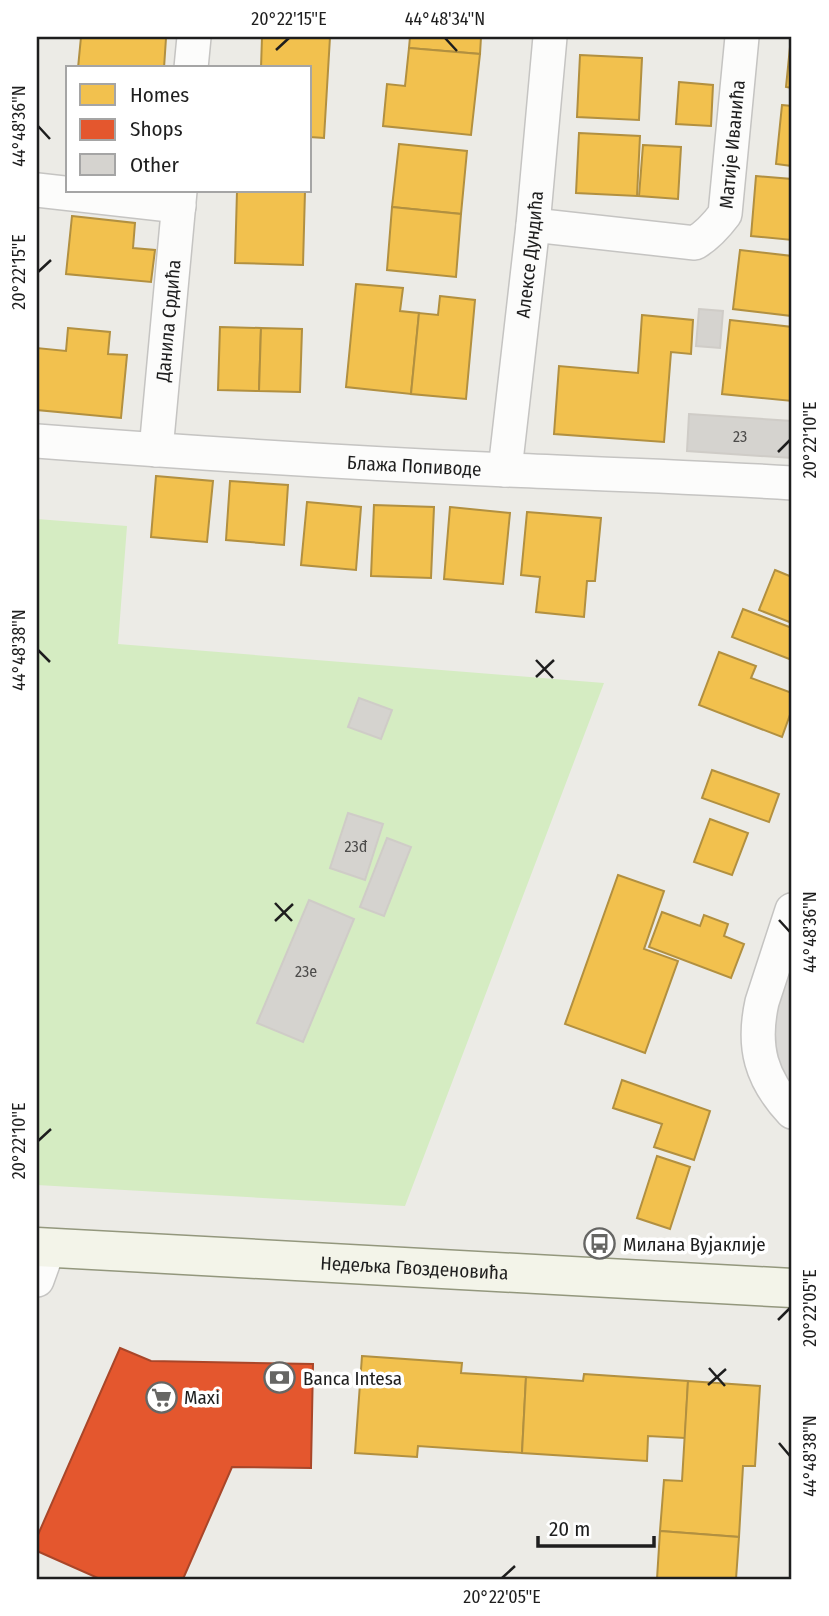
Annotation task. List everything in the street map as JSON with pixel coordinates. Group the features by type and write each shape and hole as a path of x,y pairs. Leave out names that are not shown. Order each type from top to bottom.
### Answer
{"main road":[{"name":"Недељка Гвозденовића","path":"41,1258 792,1288"}],"street":[{"path":"191,66 194,37"},
{"name":"Алексе Дундића","path":"505,470 533,225 550,37"},
{"name":"Матије Иванића","path":"533,225 695,243 705,237 725,214 741,37"},
{"path":"37,190 66,192"},
{"path":"73,192 180,198"},
{"name":"Данила Срдића","path":"156,450 180,198"},
{"name":"Блажа Попиводе","path":"37,440 156,450 505,470 792,483"},
{"path":"792,909 762,1002 757,1039 765,1075 792,1112"}],"shaded area":[{"path":"792,957 792,1089 778,1071 773,1024"}],"green space":[{"path":"37,519 127,526 118,644 604,683 405,1206 37,1185"}],"building: Homes":[{"path":"81,37 166,38 164,66 78,66"},
{"path":"262,37 330,37 324,138 312,137 312,66 261,66"},
{"path":"410,37 481,37 480,54 409,48"},
{"path":"792,37 792,88 786,87"},
{"path":"409,48 480,54 471,135 383,126 387,84 405,86"},
{"path":"580,55 642,58 639,120 577,117"},
{"path":"679,82 713,85 711,126 676,124"},
{"path":"782,105 792,106 792,166 776,164"},
{"path":"579,133 640,136 637,196 576,193"},
{"path":"399,144 467,151 461,214 392,207"},
{"path":"643,145 681,147 678,199 639,196"},
{"path":"756,176 792,179 792,240 751,236"},
{"path":"237,192 305,192 303,265 235,263"},
{"path":"392,207 461,214 456,277 387,270"},
{"path":"72,216 135,223 133,248 155,250 151,282 66,274"},
{"path":"740,250 792,256 792,316 733,309"},
{"path":"356,284 403,288 400,311 419,313 411,394 346,387"},
{"path":"440,296 475,300 466,399 411,394 419,313 438,315"},
{"path":"642,315 693,320 691,354 671,352 664,442 554,434 559,366 638,373"},
{"path":"730,320 792,327 792,401 722,394"},
{"path":"220,327 261,328 259,391 218,390"},
{"path":"68,328 110,332 108,354 127,355 121,418 37,410 37,348 66,351"},
{"path":"261,328 302,329 300,392 259,391"},
{"path":"156,476 213,481 207,542 151,537"},
{"path":"230,481 288,485 284,545 226,540"},
{"path":"307,502 361,507 356,570 301,565"},
{"path":"374,505 434,507 431,578 371,576"},
{"path":"450,507 510,513 503,584 444,579"},
{"path":"527,512 601,518 595,581 587,581 584,617 536,612 540,577 521,575"},
{"path":"775,570 792,577 792,623 759,610"},
{"path":"743,609 792,628 792,660 732,637"},
{"path":"719,652 756,666 751,678 792,693 792,709 782,737 699,705"},
{"path":"712,770 779,794 769,822 702,798"},
{"path":"710,819 748,833 732,875 694,862"},
{"path":"618,875 664,891 644,949 678,961 645,1053 565,1024"},
{"path":"662,912 700,926 704,915 728,924 724,936 744,944 731,978 649,947"},
{"path":"622,1080 710,1111 694,1160 654,1147 662,1124 613,1108"},
{"path":"657,1156 690,1167 670,1229 637,1218"},
{"path":"362,1356 462,1363 461,1373 526,1377 522,1453 418,1446 417,1457 355,1453"},
{"path":"584,1374 688,1381 685,1438 648,1436 647,1461 522,1453 526,1377 583,1381"},
{"path":"688,1381 760,1386 755,1466 743,1466 739,1537 660,1531 664,1480 682,1481"},
{"path":"660,1531 739,1537 736,1579 657,1579"}],"building: Shops":[{"path":"120,1348 151,1361 313,1364 311,1468 232,1467 183,1579 100,1579 37,1551 37,1537"}],"building: Other":[{"path":"699,309 723,311 720,348 696,346"},
{"path":"689,414 792,421 792,458 687,451"},
{"path":"359,698 392,710 381,739 348,727"},
{"path":"348,813 383,824 365,880 330,868"},
{"path":"387,838 411,847 384,916 360,907"},
{"path":"309,900 354,919 303,1042 257,1023"}],"place":[{"name":"Милана Вујаклије","path":"600,1244"},
{"name":"Banca Intesa","path":"280,1378"},
{"name":"Maxi","path":"161,1397"}]}
